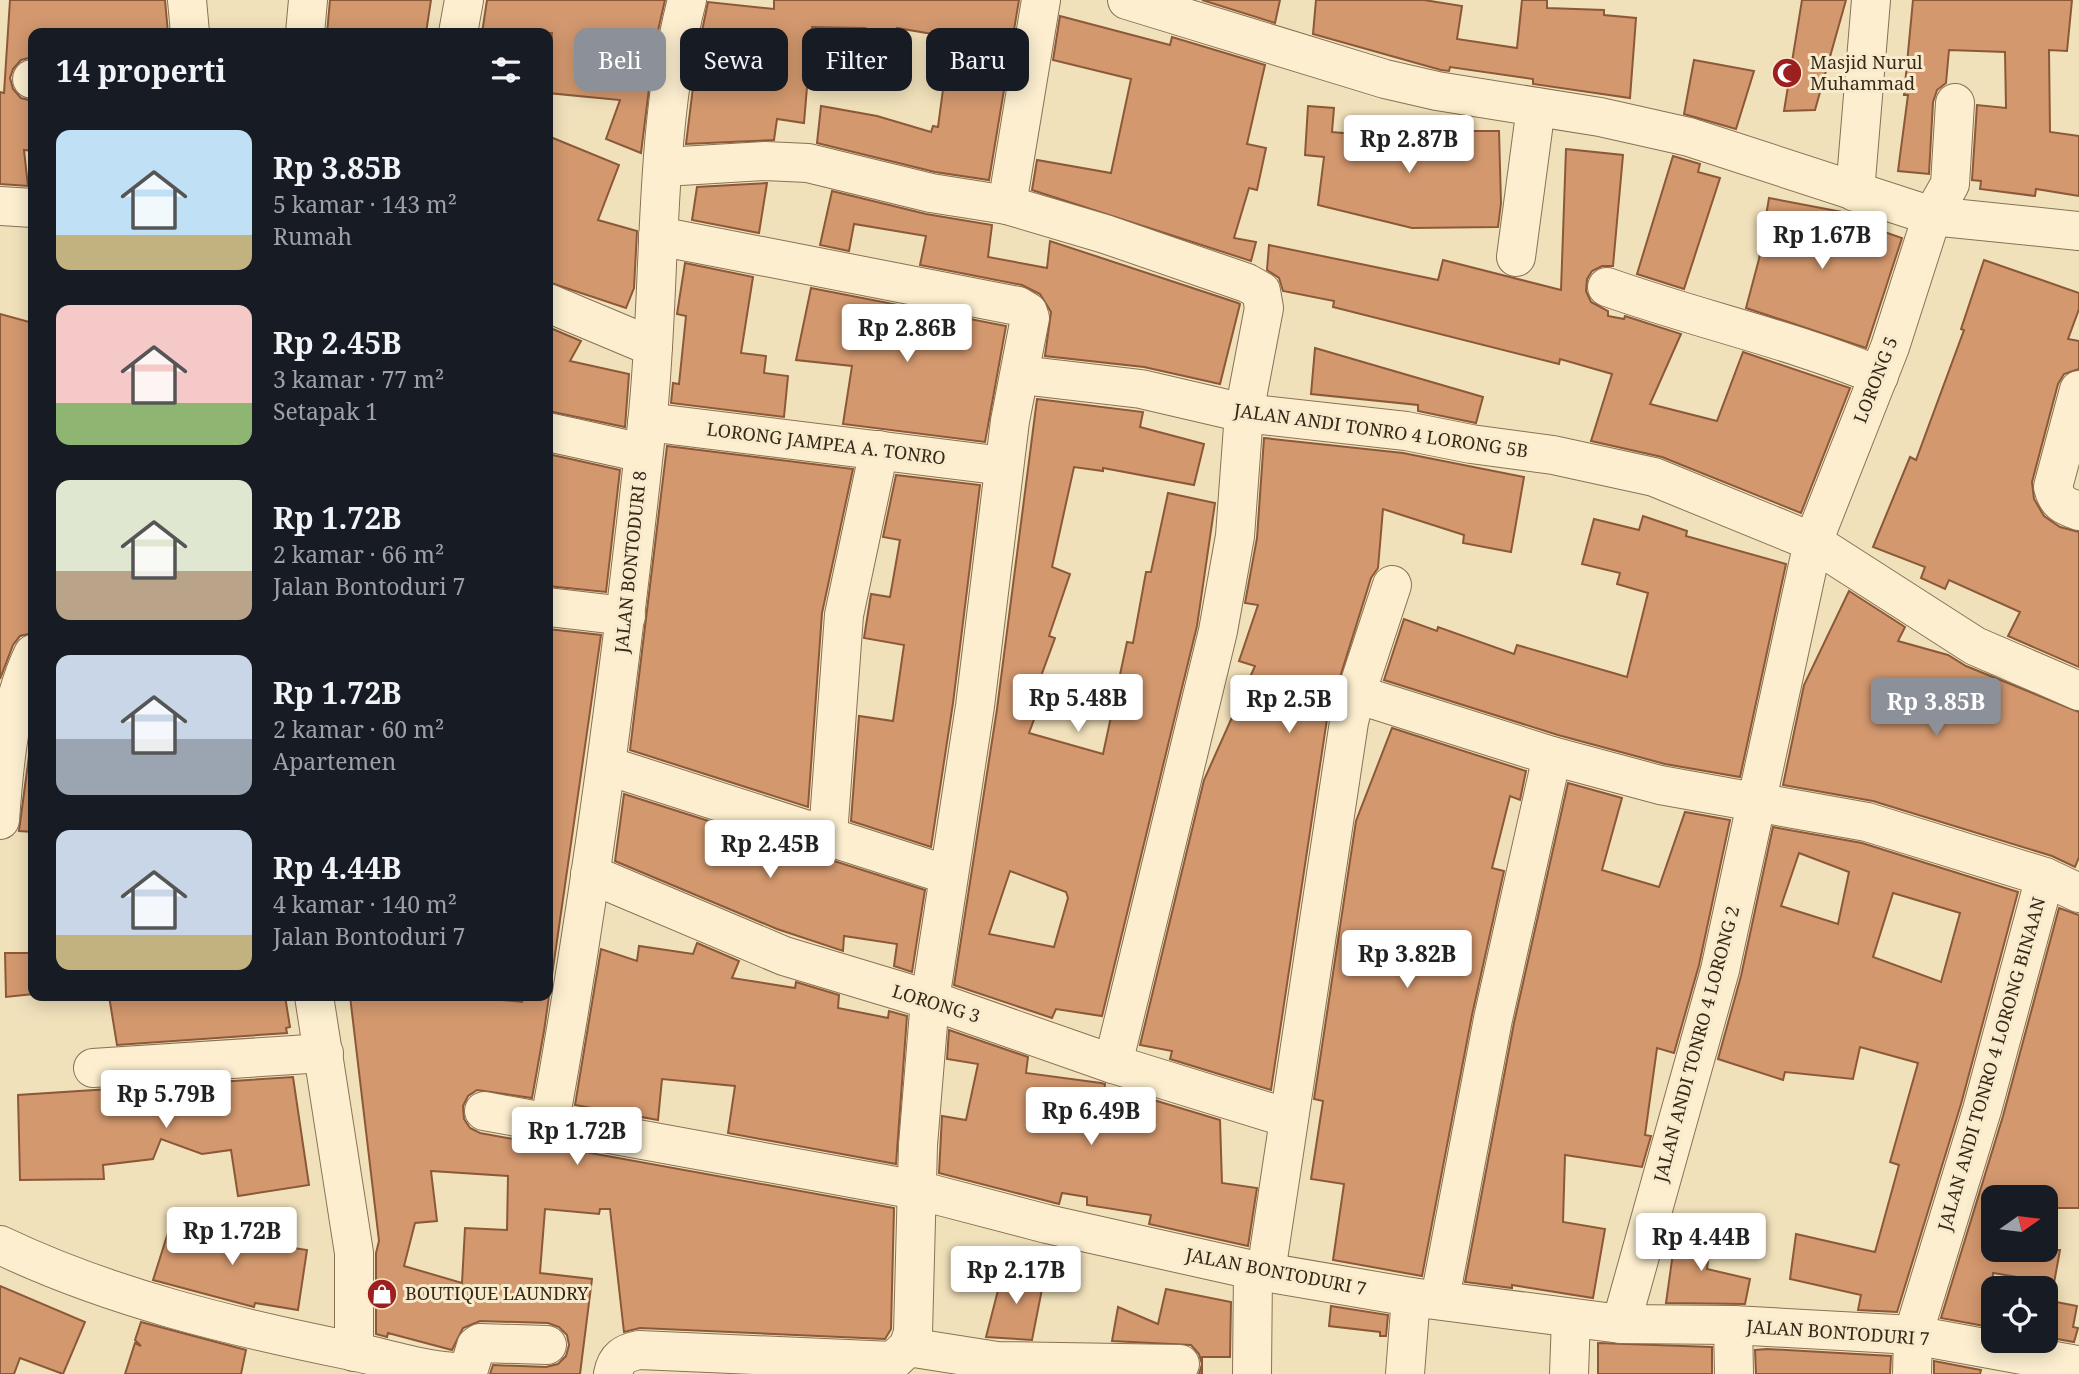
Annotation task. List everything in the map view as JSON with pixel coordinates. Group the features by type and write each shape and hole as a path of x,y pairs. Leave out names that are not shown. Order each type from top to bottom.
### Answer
{"street":[{"path":"187,0 190,28"},
{"path":"305,28 308,0"},
{"path":"459,28 464,0"},
{"name":"JALAN BONTODURI 8","path":"550,1121 608,766 645,437 653,347 658,236 676,44 687,0"},
{"path":"1007,205 1041,0"},
{"path":"1127,0 1385,79 1601,117 1689,137 1932,216 2079,231"},
{"path":"1855,192 1871,0"},
{"name":"LORONG 5","path":"1757,803 1813,542 1879,376 1932,216 1950,184 1955,103"},
{"path":"1516,257 1536,107"},
{"path":"664,167 765,161 808,163 931,193 1007,205 1105,234 1247,283 1261,291 1264,308 1244,413 1234,536 1218,631 1113,1064"},
{"path":"0,206 28,208"},
{"path":"658,236 1018,306 1028,312 1030,318 1004,466 975,706 930,1000 917,1189 913,1333 898,1361"},
{"path":"1606,287 1659,306 1820,352 1879,376"},
{"path":"553,305 653,347"},
{"name":"JALAN ANDI TONRO 4 LORONG 5B","path":"1021,375 1141,389 1244,413 1406,431 1471,444 1553,455 1654,477 1813,542 1975,646 2079,691"},
{"path":"2079,390 2053,487 2055,497 2063,506 2079,511"},
{"name":"LORONG JAMPEA A. TONRO","path":"553,432 879,450 1004,466"},
{"path":"828,835 844,615 879,450"},
{"path":"1252,1374 1260,1270 1368,698 1392,585"},
{"path":"553,608 626,615"},
{"path":"0,820 5,755 16,703 28,668"},
{"name":"JALAN ANDI TONRO 4 LORONG BINAAN","path":"1368,698 1552,756 1660,785 1867,822 2045,877 1982,1110 1913,1335 1912,1374"},
{"path":"1405,1374 1493,1019 1552,756"},
{"path":"608,766 737,810 828,835 890,859 948,875"},
{"name":"JALAN ANDI TONRO 4 LORONG 2","path":"1620,1324 1720,970 1757,803"},
{"name":"LORONG 3","path":"590,874 784,956 930,1000 1113,1064 1288,1118"},
{"path":"2045,877 2079,893"},
{"path":"315,1001 354,1253 377,1362"},
{"path":"93,1068 324,1053"},
{"name":"JALAN BONTODURI 7","path":"484,1111 917,1189 1047,1224 1260,1270 1425,1298 1620,1324 1733,1325 1913,1335 2078,1362"},
{"path":"0,1245 144,1299 241,1328 297,1357 377,1362 464,1373 471,1370 476,1346 480,1343 547,1345"},
{"path":"1569,1374 1571,1318"},
{"path":"1733,1325 1734,1374"},
{"path":"613,1374 617,1361 626,1353 639,1350 898,1361 1180,1364"}],"building":[{"path":"10,0 165,0 168,28 28,28 28,58 21,60 13,69 10,78 13,89 21,98 28,100 28,150 24,150 28,186 0,184 0,92 4,93"},
{"path":"330,0 431,0 427,28 327,28"},
{"path":"487,0 665,0 659,28 574,28 574,91 649,91 641,153 606,139 620,100 553,93 553,28 483,28"},
{"path":"774,0 1019,0 1014,28 926,28 926,33 912,31 912,28 802,28 802,91 807,91 804,123 777,119 774,140 686,144 693,91 788,91 788,28 703,28 708,2 774,9"},
{"path":"1202,0 1280,0 1275,23"},
{"path":"1316,0 1424,0 1462,6 1457,39 1517,48 1522,0 1547,0 1547,8 1604,10 1604,15 1636,18 1630,98 1533,84 1533,79 1450,67 1449,71 1441,70 1313,34"},
{"path":"1802,0 1846,0 1815,110 1784,111"},
{"path":"1913,0 2072,0 2067,51 2049,50 2050,132 2079,136 2079,196 2036,189 2035,196 1980,189 1981,181 1972,180 1977,105 2006,108 2005,52 1949,50 1946,83 1937,90 1933,102 1929,174 1898,171 1908,95 1904,95"},
{"path":"1060,16 1170,45 1172,37 1265,65 1247,144 1266,148 1257,190 1249,188 1234,238 1256,242 1251,261 1032,190 1037,160 1111,173 1131,79 1053,60"},
{"path":"1694,60 1754,71 1736,129 1684,114"},
{"path":"943,91 1004,91 989,180 935,172 817,143 821,106 877,116 931,132 933,126 938,127"},
{"path":"1308,106 1334,108 1332,132 1400,138 1400,131 1470,136 1470,131 1499,131 1501,203 1498,227 1412,228 1318,205 1324,157 1305,155"},
{"path":"553,138 619,165 598,220 637,231 634,288 626,308 553,284"},
{"path":"1566,149 1623,155 1613,266 1602,266 1592,271 1587,279 1586,291 1591,302 1608,311 1608,316 1624,319 1625,316 1681,334 1650,404 1717,421 1743,352 1850,388 1801,513 1662,457 1591,441 1612,374 1560,359 1559,364 1333,307 1334,301 1283,291 1279,278 1267,270 1269,245 1438,280 1443,260 1561,290"},
{"path":"1673,156 1700,164 1698,172 1720,178 1684,289 1637,274"},
{"path":"767,183 759,233 692,220 697,187"},
{"path":"832,191 926,214 992,225 988,257 1047,268 1050,241 1238,303 1240,304 1220,384 1144,367 1045,356 1051,312 1040,294 1022,285 920,265 926,236 854,224 849,251 820,245"},
{"path":"1769,198 1858,215 1856,222 1902,238 1866,348 1746,308 1759,259"},
{"path":"1984,260 2079,293 2079,309 2068,339 2079,341 2079,369 2064,374 2058,384 2032,482 2034,499 2044,516 2060,527 2079,532 2079,667 2008,636 2020,612 1949,580 1945,589 1921,578 1925,567 1873,547 1910,457 1916,460 1964,330 1961,329"},
{"path":"685,263 753,277 741,353 766,356 764,373 788,376 784,417 671,403 673,383 679,384 686,316 677,314"},
{"path":"811,288 1006,326 985,442 843,424 852,366 796,360"},
{"path":"0,314 28,322 28,634 20,636 13,645 0,679"},
{"path":"553,329 581,341 570,361 629,374 625,427 553,412"},
{"path":"1315,348 1483,397 1476,423 1418,411 1418,405 1311,394"},
{"path":"1037,399 1143,412 1140,427 1204,444 1194,485 1103,468 1103,471 1074,467 1052,567 1070,574 1049,636 1055,638 1040,679 1048,682 1029,733 1103,754 1127,642 1133,643 1146,572 1151,572 1168,493 1215,503 1197,626 1102,1016 1056,1009 1052,1018 954,985 997,709","holes":["1010,871 1066,892 1068,898 1054,947 989,934"]},
{"path":"1264,438 1403,453 1524,477 1511,552 1463,543 1464,535 1383,509 1378,568 1371,578 1327,719 1271,1090 1170,1059 1172,1051 1140,1045 1204,780 1255,666 1239,661 1258,605 1245,603 1257,538"},
{"path":"667,446 853,469 822,613 808,807 630,750"},
{"path":"553,455 620,470 606,592 553,587"},
{"path":"896,475 980,485 953,703 931,847 851,821 859,716 893,721 904,645 864,638 871,594 890,597 900,540 883,537"},
{"path":"1643,516 1687,531 1686,536 1786,564 1740,777 1665,764 1558,735 1384,680 1404,619 1437,631 1438,627 1514,654 1517,645 1627,677 1648,593 1617,584 1620,573 1582,564 1594,519 1639,530"},
{"path":"1849,591 1905,627 1898,641 1948,655 1966,666 2079,712 2079,857 2075,867 2052,856 1873,801 1783,785 1804,685"},
{"path":"553,630 601,635 553,968"},
{"path":"1392,728 1526,771 1520,800 1510,796 1492,868 1504,871 1472,1015 1422,1276 1333,1260 1344,1184 1311,1179 1323,1101 1314,1099 1356,821"},
{"path":"28,763 28,832 19,831"},
{"path":"1568,783 1622,798 1602,870 1659,887 1685,812 1730,820 1699,965 1674,1053 1657,1048 1645,1135 1651,1136 1642,1167 1565,1155 1563,1222 1605,1229 1593,1298 1512,1285 1512,1288 1465,1282 1514,1023"},
{"path":"624,794 925,890 912,972 894,966 897,944 844,936 843,951 777,929 615,861"},
{"path":"1773,827 1862,843 2018,892 1961,1104 1897,1312 1858,1310 1861,1295 1790,1279 1796,1234 1875,1252 1899,1165 1890,1162 1918,1063 1860,1047 1853,1079 1785,1072 1783,1080 1718,1059 1741,976","holes":["1799,853 1849,872 1838,924 1781,906","1893,893 1960,913 1941,982 1873,957"]},
{"path":"2059,908 2079,915 2079,1208 2058,1208 2058,1185 1982,1185"},
{"path":"697,943 739,961 732,978 795,988 796,982 839,995 838,1008 888,1018 889,1011 907,1016 896,1164 728,1133 735,1086 662,1079 658,1120 575,1105 601,949 637,961 639,946 693,954"},
{"path":"5,953 28,953 28,995 6,997"},
{"path":"110,1001 286,1001 290,1027 286,1028 287,1033 117,1045"},
{"path":"351,1001 548,1001 532,1098 477,1090 468,1096 463,1106 464,1119 470,1128 480,1133 894,1208 891,1329 885,1339 640,1328 624,1332 610,1209 600,1209 599,1214 545,1209 540,1273 592,1279 580,1374 490,1374 493,1365 546,1367 558,1364 566,1356 569,1345 567,1335 559,1327 548,1323 480,1321 463,1328 452,1350 388,1333 387,1337 376,1334 376,1253 379,1241","holes":["431,1171 508,1176 507,1230 465,1228 462,1283 404,1266 415,1223 437,1221"]},
{"path":"949,1030 1028,1057 1026,1073 1101,1083 1105,1084 1104,1092 1147,1098 1220,1120 1222,1183 1257,1188 1248,1246 1149,1224 1151,1215 1087,1205 1087,1197 1062,1193 1059,1204 939,1173 942,1116 966,1120 978,1064 947,1059"},
{"path":"293,1077 309,1185 238,1196 231,1150 202,1154 161,1139 153,1159 103,1165 104,1179 20,1180 18,1095"},
{"path":"1981,1188 1981,1262 2058,1262 2055,1276 2011,1276 1993,1273 1993,1276 1981,1276 1981,1325 1941,1318"},
{"path":"172,1220 208,1233 210,1225 244,1235 242,1240 307,1250 298,1310 255,1303 254,1307 153,1280"},
{"path":"1677,1224 1712,1229 1707,1269 1750,1279 1745,1304 1666,1303"},
{"path":"1004,1267 1044,1279 1032,1340 986,1337"},
{"path":"0,1286 85,1322 63,1374 20,1358 14,1374 0,1374"},
{"path":"1166,1289 1231,1302 1230,1357 1202,1357 1202,1364 1199,1354 1191,1345 1112,1341 1118,1307 1158,1324"},
{"path":"2058,1302 2077,1306 2073,1327 2078,1328 2074,1342 2058,1339"},
{"path":"1331,1306 1388,1315 1386,1336 1380,1336 1380,1332 1329,1326"},
{"path":"141,1322 246,1350 241,1374 125,1374 135,1343 141,1346 135,1340"},
{"path":"1598,1343 1712,1347 1712,1374 1598,1374"},
{"path":"1755,1350 1891,1356 1890,1374 1756,1374"},
{"path":"1934,1361 1981,1370 1980,1374 1934,1374"}],"place":[{"name":"Masjid Nurul Muhammad","path":"1787,73"},
{"name":"BOUTIQUE LAUNDRY","path":"382,1294"}]}
